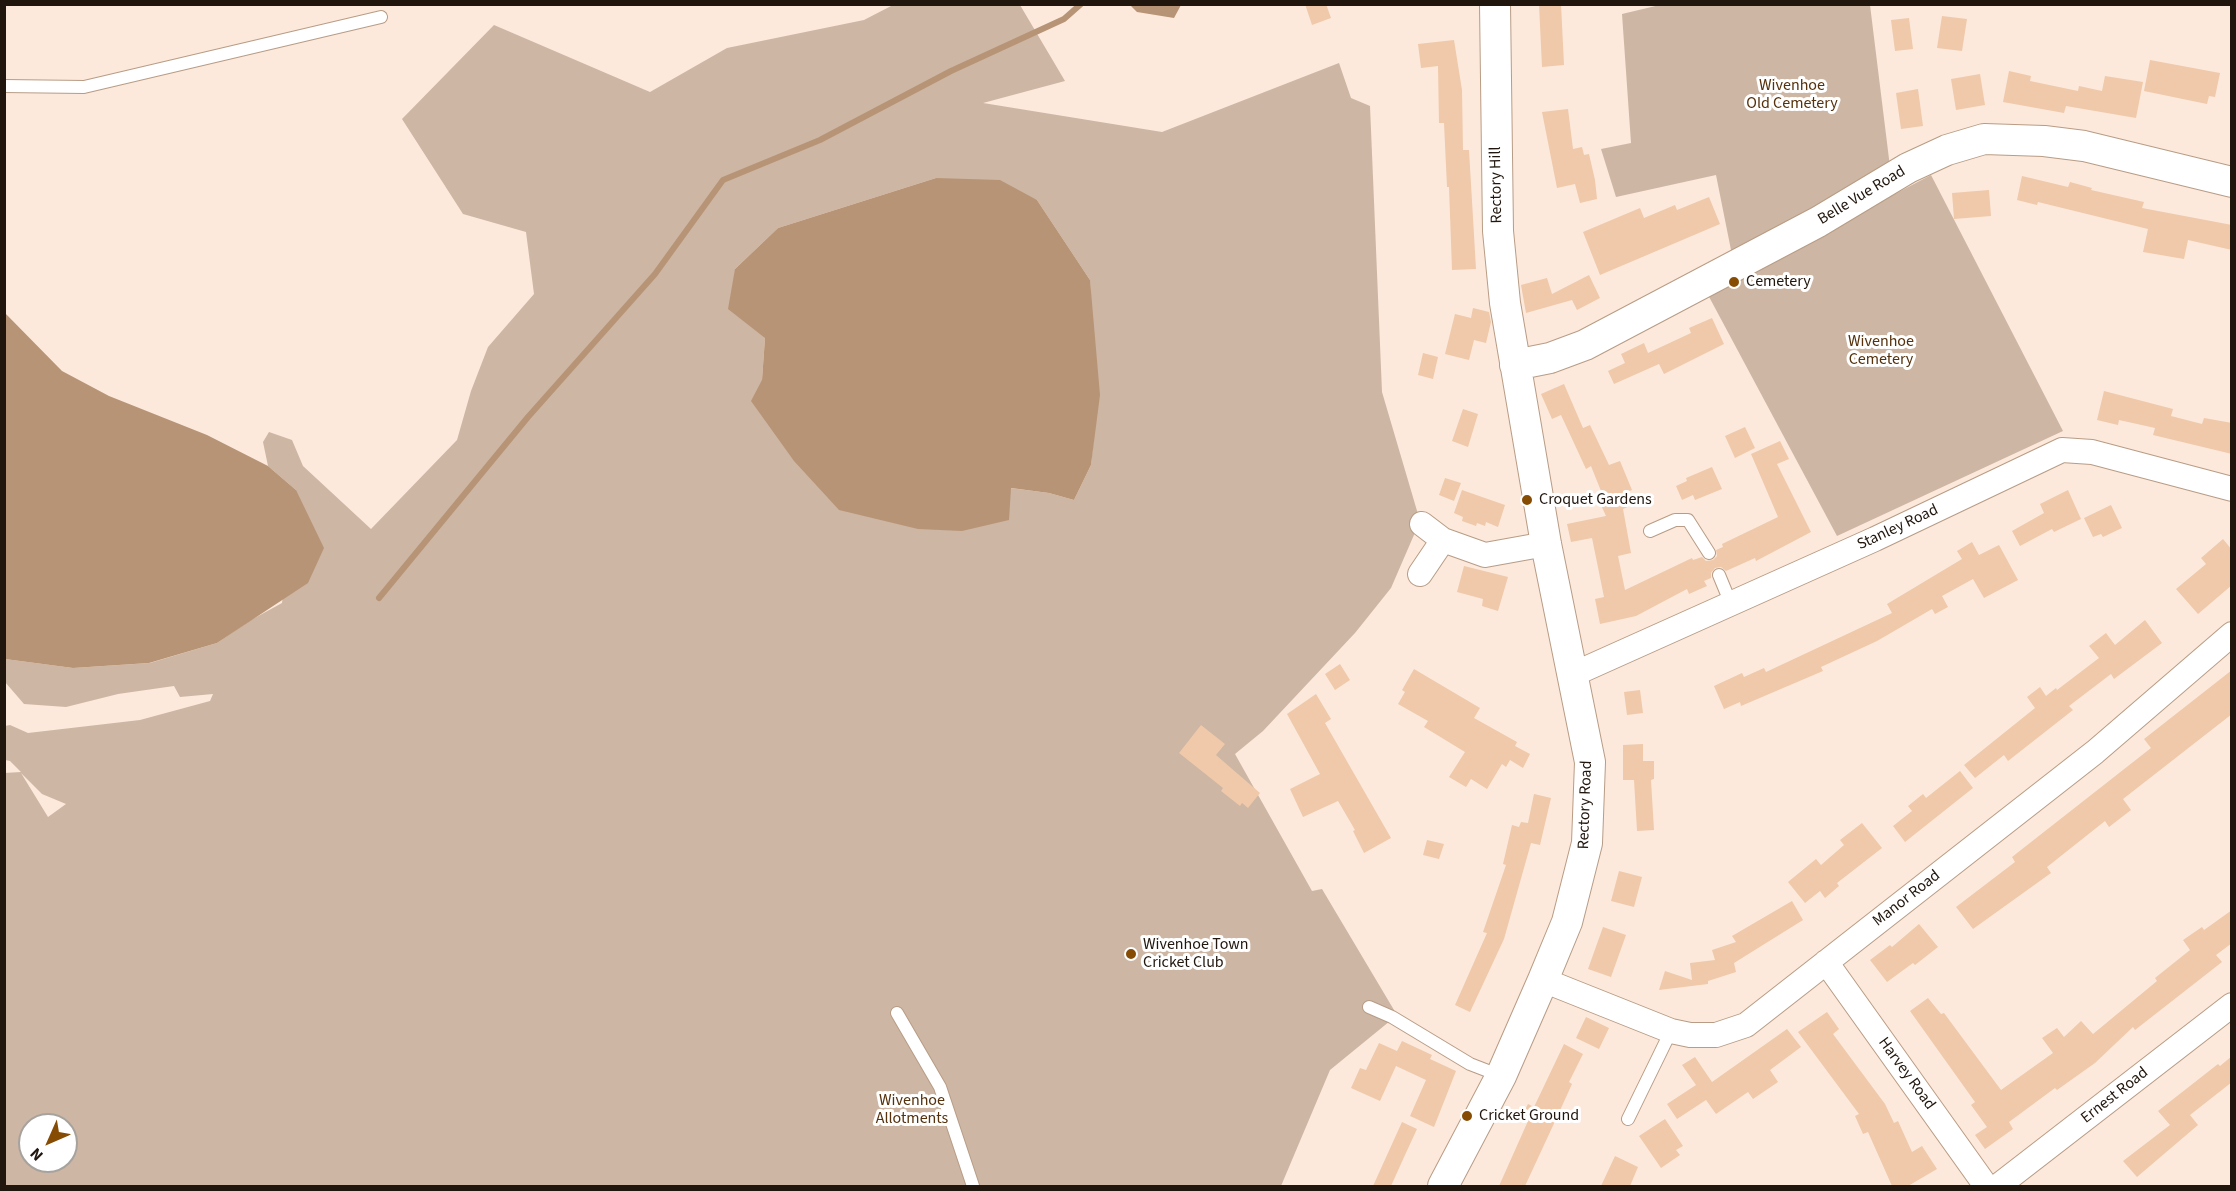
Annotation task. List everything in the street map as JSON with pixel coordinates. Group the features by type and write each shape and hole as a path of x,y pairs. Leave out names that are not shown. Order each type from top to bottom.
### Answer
{"street":[{"name":"Rectory Hill","path":"1495,4 1498,231 1515,365"},
{"name":"Belle Vue Road","path":"1515,365 1550,358 1585,345 1818,222 1908,168 1939,153 1984,139 2044,141 2084,146 2232,182"},
{"name":"Rectory Road","path":"1443,1186 1501,1076 1543,980 1567,922 1587,843 1590,762 1546,544 1515,365"},
{"name":"Stanley Road","path":"1574,674 1875,539 2062,450 2092,452 2232,489"},
{"path":"1422,524 1443,540 1485,555 1546,544"},
{"path":"1420,574 1443,540"},
{"name":"Manor Road","path":"1543,980 1671,1031 1690,1035 1716,1035 1746,1025 2095,752 2232,634"},
{"name":"Harvey Road","path":"1826,962 1986,1186"},
{"name":"Ernest Road","path":"1998,1186 2232,1005"}],"lane":[{"path":"4,86 84,87 381,17"},
{"path":"1650,531 1675,520 1688,520 1709,554"},
{"path":"1719,575 1731,604"},
{"path":"1370,1008 1392,1017 1470,1064 1501,1076"},
{"path":"897,1013 940,1087 973,1186"},
{"path":"1628,1119 1671,1031"}],"green space":[{"name":"Wivenhoe Old Cemetery","path":"1664,4 1870,5 1890,167 1732,255 1716,175 1616,197 1601,149 1631,143 1622,14"},
{"name":"Wivenhoe Allotments","path":"893,5 1020,5 1065,81 983,103 1162,132 1339,63 1351,98 1370,106 1382,392 1420,521 1391,588 1355,633 1263,731 1235,754 1312,891 1322,889 1394,1010 1390,1021 1330,1070 1281,1186 5,1186 4,773 21,772 10,761 5,760 5,726 10,725 28,733 140,720 210,701 213,694 180,697 174,686 118,694 66,707 24,704 5,682 5,659 73,668 150,663 217,643 282,603 296,490 268,466 263,442 269,432 292,440 303,466 371,529 457,440 471,391 488,347 534,294 526,232 463,214 402,119 494,25 650,92 727,48 864,20","holes":["936,178 1037,200 1090,280 1094,436 1091,465 1074,500 1049,493 1010,488 762,380 765,338 735,269 778,228","21,773 42,794 66,804 48,817"]},
{"name":"Wivenhoe Cemetery","path":"1931,175 2063,431 1837,536 1707,293"}],"shaded area":[{"path":"1130,5 1181,5 1174,18 1137,12"},
{"path":"936,178 1000,180 1037,200 1090,280 1100,395 1091,465 1074,500 1049,493 1011,488 1009,520 962,531 918,529 839,510 794,461 751,401 762,380 765,338 728,309 735,269 778,228"},
{"path":"4,312 62,371 109,396 207,435 268,466 296,490 324,548 308,583 217,643 149,663 73,668 5,659"}],"building":[{"path":"1305,4 1326,4 1331,18 1312,25"},
{"path":"1539,4 1561,4 1564,65 1542,67"},
{"path":"1942,16 1967,19 1962,51 1937,48"},
{"path":"1909,18 1913,49 1895,51 1891,20"},
{"path":"1454,40 1462,90 1463,150 1469,150 1476,269 1452,270 1444,123 1439,123 1438,66 1421,68 1418,44"},
{"path":"2150,60 2220,73 2215,97 2209,96 2207,104 2144,91"},
{"path":"2009,71 2031,76 2030,81 2078,91 2079,86 2102,91 2105,76 2143,82 2136,118 2066,106 2064,113 2003,102"},
{"path":"1980,74 1985,105 1956,110 1951,79"},
{"path":"1918,89 1923,126 1901,129 1896,93"},
{"path":"1568,109 1573,149 1582,147 1584,155 1589,154 1595,180 1597,199 1580,203 1575,184 1557,188 1542,112"},
{"path":"2022,176 2068,187 2070,182 2092,188 2091,190 2144,202 2142,208 2232,225 2232,250 2188,240 2184,259 2143,252 2148,229 2038,202 2037,205 2017,200"},
{"path":"1989,190 1991,216 1954,219 1952,193"},
{"path":"1709,197 1720,224 1600,275 1583,232 1640,208 1644,218 1675,205 1677,210"},
{"path":"1589,275 1600,298 1577,310 1572,300 1526,313 1521,285 1547,278 1552,294"},
{"path":"1473,308 1489,312 1491,322 1486,343 1474,340 1469,360 1445,354 1455,314 1471,318"},
{"path":"1712,318 1724,344 1664,374 1659,364 1614,384 1608,371 1625,363 1621,354 1644,343 1648,353 1691,333 1689,328"},
{"path":"1423,353 1438,357 1433,379 1418,375"},
{"path":"1564,384 1583,428 1590,425 1609,465 1620,461 1632,490 1625,493 1630,506 1623,509 1631,553 1618,556 1625,590 1692,558 1693,560 1702,557 1706,561 1713,560 1717,556 1716,550 1723,547 1722,544 1778,517 1751,454 1780,441 1789,459 1777,464 1811,532 1756,561 1755,558 1726,571 1721,567 1715,568 1711,573 1711,578 1704,581 1707,586 1689,594 1687,589 1636,616 1600,624 1595,599 1604,597 1592,538 1571,542 1567,524 1606,516 1600,503 1605,501 1591,466 1586,469 1561,415 1552,419 1541,394"},
{"path":"2104,391 2173,409 2171,416 2202,424 2204,418 2232,423 2232,454 2153,435 2155,428 2119,420 2118,425 2097,420"},
{"path":"1463,409 1478,414 1468,447 1452,441"},
{"path":"1745,427 1755,448 1735,458 1725,436"},
{"path":"1712,467 1722,489 1695,500 1693,495 1682,500 1676,486 1687,481 1686,478"},
{"path":"1445,478 1461,483 1454,501 1439,495"},
{"path":"1462,490 1505,505 1498,527 1486,522 1485,526 1477,523 1476,526 1462,521 1463,517 1454,513"},
{"path":"2068,490 2081,519 2054,532 2052,529 2020,546 2012,531 2044,513 2040,504"},
{"path":"2111,505 2122,528 2103,537 2101,534 2093,537 2084,518"},
{"path":"2223,539 2232,550 2232,585 2198,614 2176,589 2206,564 2201,558"},
{"path":"1972,542 1979,555 1999,545 2018,580 1984,598 1973,579 1942,596 1948,607 1935,614 1932,609 1877,641 1821,667 1823,671 1741,706 1740,702 1724,709 1714,686 1742,673 1744,677 1764,668 1766,672 1892,613 1887,604 1962,559 1957,551"},
{"path":"1464,566 1508,577 1498,611 1482,606 1483,599 1457,592"},
{"path":"2145,620 2162,643 2114,679 2111,674 2069,706 2073,710 2008,761 2004,755 1975,778 1964,765 2035,708 2027,697 2040,687 2046,696 2056,688 2057,690 2099,658 2089,646 2106,633 2115,645"},
{"path":"1340,664 1350,680 1335,690 1325,674"},
{"path":"1414,669 1480,708 1474,718 1517,742 1515,746 1530,754 1523,768 1510,760 1506,767 1502,764 1487,789 1471,779 1466,787 1449,777 1465,752 1424,727 1428,721 1398,704 1405,692 1402,690"},
{"path":"2232,670 2232,714 2123,799 2131,810 2109,827 2105,821 2047,867 2051,873 1973,929 1956,907 2015,862 2012,857 2151,748 2144,739"},
{"path":"1640,690 1643,713 1627,715 1624,692"},
{"path":"1316,694 1331,719 1325,723 1391,838 1364,853 1353,831 1355,830 1338,801 1303,817 1290,789 1320,774 1287,714"},
{"path":"1201,725 1225,744 1216,755 1260,793 1248,808 1242,803 1240,806 1221,791 1223,788 1179,753"},
{"path":"1643,744 1643,761 1654,761 1654,779 1651,780 1654,830 1637,831 1634,780 1623,780 1623,745"},
{"path":"1960,771 1973,788 1905,842 1893,826 1912,811 1908,806 1923,794 1926,798"},
{"path":"1534,794 1551,798 1540,845 1531,843 1504,939 1470,1012 1455,1005 1487,933 1483,932 1506,865 1503,864 1512,825 1519,827 1521,822 1528,823"},
{"path":"1862,823 1882,848 1837,883 1839,886 1825,898 1820,891 1805,903 1788,882 1816,859 1821,865 1844,845 1840,840"},
{"path":"1427,840 1444,844 1439,859 1423,855"},
{"path":"1619,871 1642,877 1634,907 1611,901"},
{"path":"1792,901 1803,920 1734,963 1736,972 1708,981 1708,984 1659,990 1665,971 1692,980 1690,963 1715,960 1712,950 1736,942 1732,936"},
{"path":"2232,910 2232,943 2216,955 2222,962 2135,1030 2133,1027 2095,1063 2057,1090 2055,1088 2009,1122 2013,1129 1985,1149 1975,1135 1987,1127 1971,1105 1975,1102 1910,1011 1928,998 1941,1014 1944,1013 2001,1090 2053,1053 2042,1038 2057,1028 2064,1037 2081,1021 2093,1034 2157,981 2155,978 2190,950 2183,940 2202,927 2204,930"},
{"path":"1919,924 1938,947 1915,965 1913,963 1887,982 1870,960 1890,945 1892,947"},
{"path":"1603,927 1626,935 1611,977 1588,969"},
{"path":"1827,1012 1839,1029 1833,1034 1885,1104 1894,1123 1898,1121 1912,1152 1922,1146 1937,1169 1908,1186 1892,1186 1868,1132 1863,1134 1855,1116 1859,1114 1798,1032"},
{"path":"1586,1017 1609,1028 1599,1049 1576,1038"},
{"path":"1787,1029 1801,1047 1770,1070 1778,1082 1753,1099 1748,1092 1716,1114 1706,1100 1677,1119 1667,1104 1696,1085 1682,1065 1695,1057 1712,1082"},
{"path":"1402,1041 1432,1055 1430,1059 1456,1071 1434,1127 1410,1116 1426,1080 1396,1066 1380,1101 1351,1088 1360,1068 1366,1070 1379,1043 1397,1051"},
{"path":"1564,1044 1583,1054 1569,1082 1572,1084 1557,1117 1525,1186 1499,1186 1528,1121 1521,1118 1528,1104 1534,1107"},
{"path":"2232,1056 2232,1082 2190,1115 2198,1125 2137,1177 2123,1161 2170,1125 2158,1111 2218,1064 2220,1066"},
{"path":"1665,1119 1683,1146 1676,1150 1680,1155 1661,1168 1639,1136"},
{"path":"1402,1122 1417,1129 1391,1186 1373,1186"},
{"path":"1615,1156 1638,1167 1630,1186 1601,1186"}],"waterway":[{"path":"379,598 528,417 655,274 723,180 820,140 951,71 1064,19 1081,4"}],"place":[{"name":"Cemetery","path":"1734,282"},
{"name":"Croquet Gardens","path":"1527,500"},
{"name":"Wivenhoe Town Cricket Club","path":"1131,954"},
{"name":"Cricket Ground","path":"1467,1116"}]}
